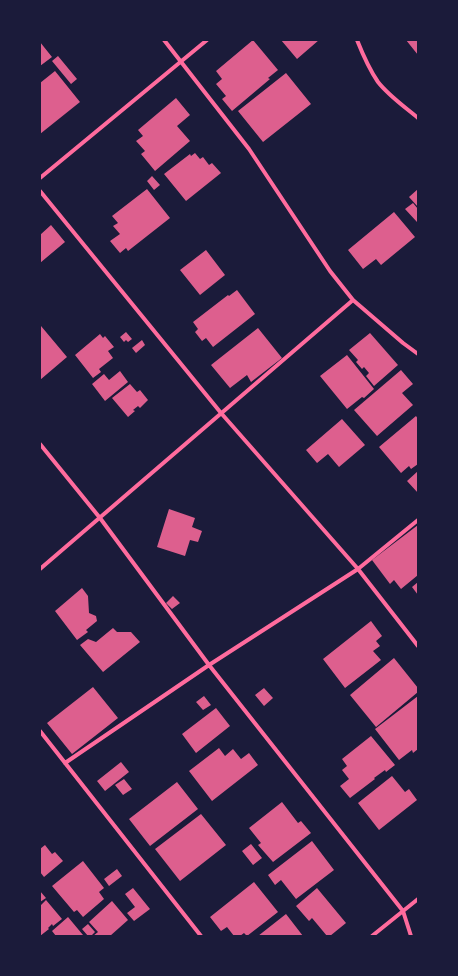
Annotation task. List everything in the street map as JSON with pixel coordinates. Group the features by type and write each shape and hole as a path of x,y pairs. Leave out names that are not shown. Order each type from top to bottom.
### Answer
{"street":[{"path":"164,40 249,149 330,271 354,300 403,343 418,354"},
{"path":"40,178 207,40"},
{"path":"357,40 368,66 379,83 418,118"},
{"path":"40,192 221,413 358,569 418,646"},
{"path":"40,569 354,300"},
{"path":"40,444 100,518 209,665 403,911 411,936"},
{"path":"65,763 209,665 358,569 418,520"},
{"path":"40,731 201,936"},
{"path":"372,936 418,899"}],"building":[{"path":"253,40 278,70 268,78 270,79 232,111 222,99 226,96 216,84 222,79 216,71"},
{"path":"281,40 319,40 297,59"},
{"path":"406,40 418,40 418,55"},
{"path":"40,42 52,57 40,66"},
{"path":"58,56 77,79 71,84 52,61"},
{"path":"55,71 80,102 40,134 40,83"},
{"path":"286,73 311,104 263,142 238,111"},
{"path":"176,98 190,115 177,126 190,141 155,171 141,154 145,151 136,141 143,136 138,130"},
{"path":"195,153 200,159 203,157 209,165 212,163 221,173 186,201 164,174 190,154 191,156"},
{"path":"152,176 160,185 154,190 147,181"},
{"path":"147,189 170,218 128,251 126,248 120,253 110,241 120,234 113,226 118,223 112,216"},
{"path":"418,189 418,207 409,197"},
{"path":"413,203 418,209 417,222 405,209"},
{"path":"394,212 415,237 381,265 376,259 363,269 348,250"},
{"path":"51,225 65,242 40,263 40,235"},
{"path":"206,250 225,275 200,295 180,270"},
{"path":"237,290 255,314 213,347 206,338 202,341 195,332 198,329 193,322 228,295 229,296"},
{"path":"41,326 67,357 40,380 40,327"},
{"path":"258,328 282,358 251,382 247,375 230,388 211,365"},
{"path":"126,332 132,339 128,342 126,340 124,342 120,337"},
{"path":"370,333 398,365 374,386 366,376 369,373 364,367 362,369 356,362 358,360 349,350"},
{"path":"100,334 103,338 105,336 114,347 108,351 113,358 99,369 101,372 93,378 75,355"},
{"path":"142,340 145,345 136,353 132,348"},
{"path":"347,355 374,389 364,398 362,397 347,409 320,376"},
{"path":"401,370 413,384 402,393 413,405 377,436 354,410"},
{"path":"120,371 128,382 105,401 92,384 104,374 109,380"},
{"path":"130,384 137,392 140,390 148,400 140,408 138,406 133,410 135,411 128,417 112,398"},
{"path":"416,416 418,419 418,464 411,469 409,466 401,473 379,447"},
{"path":"342,419 365,445 339,467 328,454 317,463 306,450"},
{"path":"418,471 418,493 407,481"},
{"path":"169,509 195,518 192,527 202,531 198,542 190,540 185,556 157,547"},
{"path":"418,525 418,575 401,589 394,580 390,584 372,560"},
{"path":"418,582 418,595 412,587"},
{"path":"82,588 88,596 89,613 96,616 97,621 86,630 88,632 77,640 55,611"},
{"path":"173,596 180,603 172,609 166,603"},
{"path":"371,621 382,636 376,641 380,646 373,651 381,660 345,688 323,659"},
{"path":"113,628 117,632 131,632 140,642 103,672 80,645 88,639 96,642"},
{"path":"394,658 418,688 418,692 376,727 350,695"},
{"path":"93,687 118,718 72,754 47,723"},
{"path":"264,688 273,698 264,706 255,695"},
{"path":"204,696 211,705 203,710 196,702"},
{"path":"418,696 418,749 413,753 412,750 399,760 375,729"},
{"path":"216,708 230,726 196,753 182,734"},
{"path":"371,736 395,765 386,772 385,770 374,778 375,779 350,798 340,786 349,779 342,770 347,766 342,759"},
{"path":"219,748 225,756 233,749 241,759 249,753 258,765 212,801 189,771"},
{"path":"121,762 129,772 105,791 97,781"},
{"path":"392,776 405,792 409,789 417,800 379,830 358,803"},
{"path":"124,779 132,789 123,795 115,785"},
{"path":"177,782 198,809 150,846 129,819"},
{"path":"282,802 298,823 301,821 311,833 273,862 258,845 261,843 249,828"},
{"path":"201,814 226,845 180,881 155,849"},
{"path":"312,841 334,870 296,899 281,880 275,885 268,875"},
{"path":"251,844 262,858 253,865 242,851"},
{"path":"45,845 52,854 55,852 63,861 44,877 40,872 40,849"},
{"path":"83,861 104,888 99,892 104,899 83,917 77,910 74,912 52,886"},
{"path":"117,869 122,876 109,886 104,879"},
{"path":"254,882 278,912 247,936 244,933 240,936 234,936 227,927 221,931 210,917"},
{"path":"133,888 150,909 134,921 127,913 135,907 125,894"},
{"path":"317,888 346,923 330,936 327,936 312,918 309,921 296,906"},
{"path":"40,891 46,898 40,902"},
{"path":"46,900 62,919 53,926 52,924 48,928 49,929 40,936 40,906"},
{"path":"112,901 128,920 110,936 93,936 98,932 89,922"},
{"path":"286,914 303,936 258,936"},
{"path":"68,917 83,935 82,936 56,936 52,931"},
{"path":"88,924 95,932 91,936 88,936 82,929"}]}
